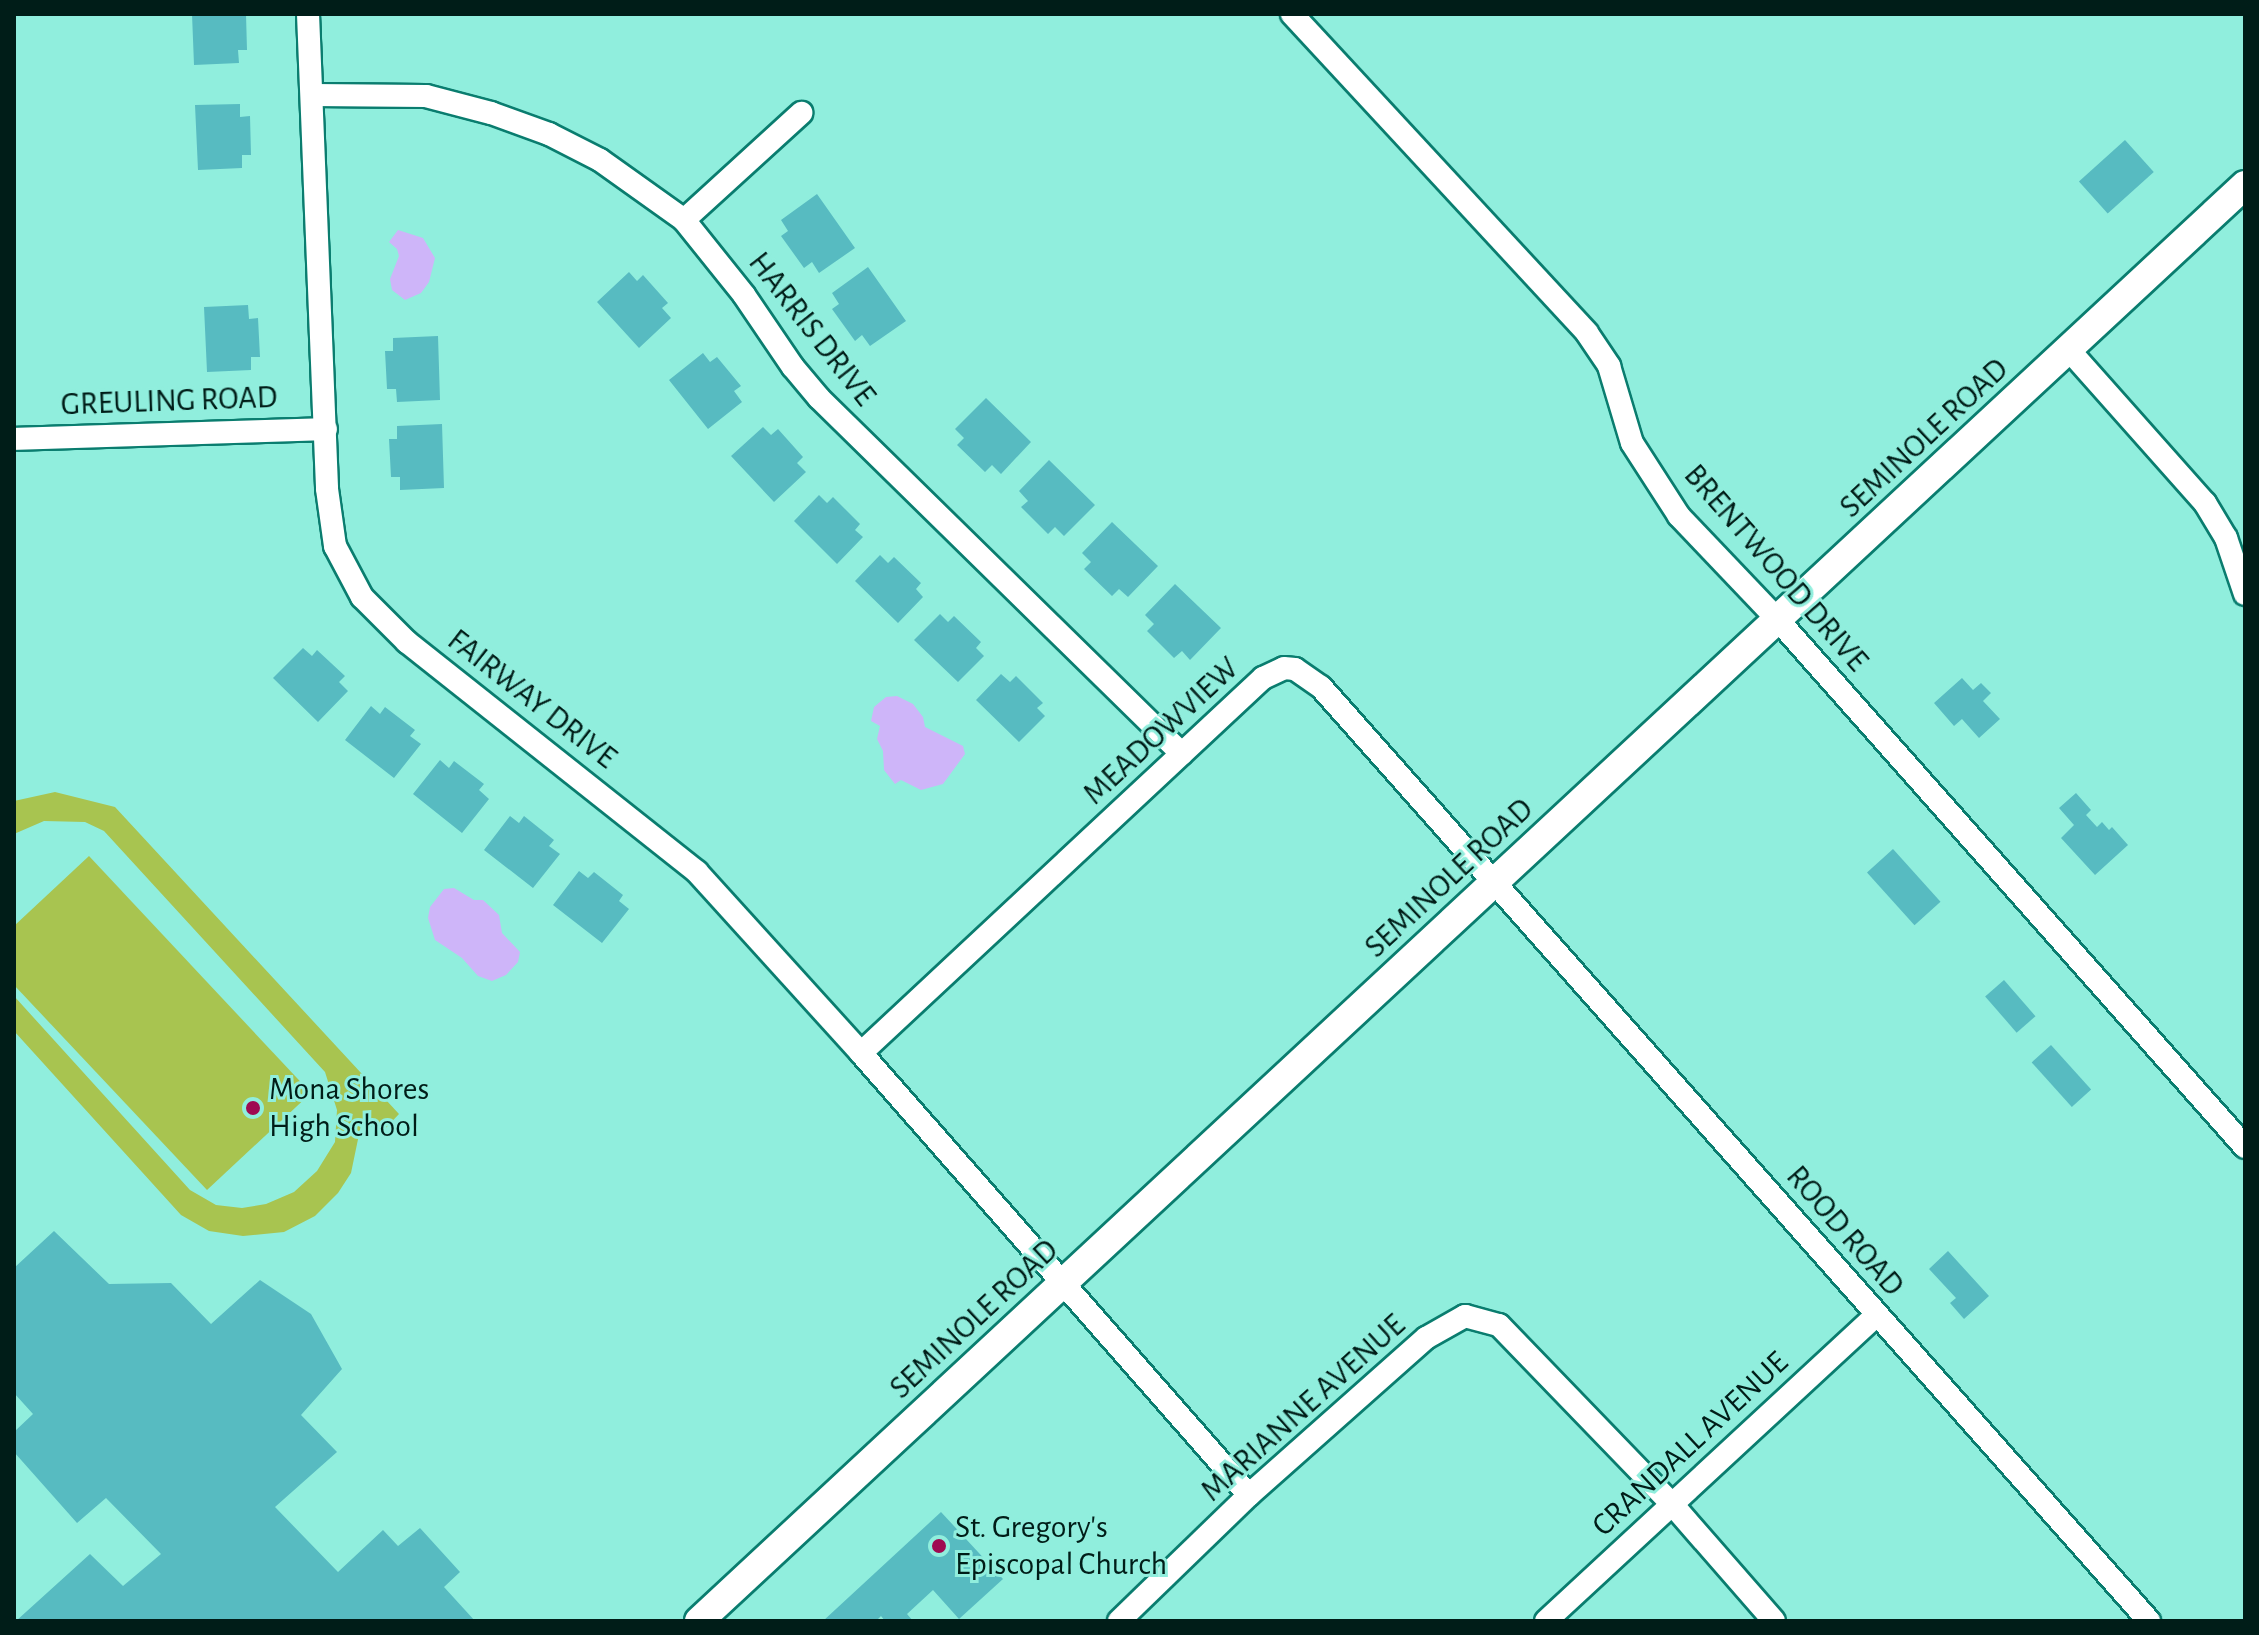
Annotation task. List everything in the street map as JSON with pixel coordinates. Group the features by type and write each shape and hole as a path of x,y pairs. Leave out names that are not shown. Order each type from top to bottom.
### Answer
{"street":[{"name":"FAIRWAY DRIVE","path":"308,14 327,489 335,546 362,597 407,642 697,872 861,1053 1249,1495"},
{"name":"BRENTWOOD DRIVE","path":"1292,14 1587,333 1609,366 1632,443 1679,516 1778,620 2245,1147"},
{"name":"HARRIS DRIVE","path":"313,95 426,96 491,113 549,134 600,160 684,220 744,295 793,367 819,398 1182,754"},
{"path":"684,220 801,113"},
{"name":"SEMINOLE ROAD","path":"699,1621 2245,185"},
{"path":"2069,350 2205,503 2226,538 2245,591"},
{"name":"GREULING ROAD","path":"14,439 326,429"},
{"name":"MEADOWVIEW","path":"861,1053 1263,678 1284,668 1295,669 1321,687 1494,882"},
{"name":"ROOD ROAD","path":"1494,882 2149,1621"},
{"name":"CRANDALL AVENUE","path":"1546,1621 1877,1315"},
{"name":"MARIANNE AVENUE","path":"1119,1621 1249,1495 1426,1338 1465,1316 1499,1325 1672,1504"},
{"path":"1672,1504 1774,1621"}],"green space":[{"path":"55,792 115,807 399,1114 381,1133 362,1120 351,1173 338,1193 315,1216 284,1232 243,1236 209,1231 181,1215 14,1031 14,996 190,1190 216,1205 242,1208 266,1204 294,1192 317,1171 335,1142 337,1110 325,1072 104,831 85,822 44,821 14,834 14,801"},
{"path":"89,856 311,1093 207,1190 14,985 14,926"}],"shaded area":[{"path":"398,230 423,238 435,258 429,282 421,293 405,300 392,290 390,279 399,256 397,249 389,242"},
{"path":"897,696 913,704 923,717 925,727 963,746 965,754 943,784 921,790 901,780 895,784 884,770 883,751 877,739 880,726 871,721 874,707 886,697"},
{"path":"454,888 474,900 483,900 499,915 502,933 520,952 518,962 506,975 492,981 478,976 462,958 435,940 428,918 430,907 444,889"}],"building":[{"path":"192,14 246,14 247,50 238,50 239,63 194,65"},
{"path":"240,104 240,117 250,116 251,155 242,155 242,168 198,170 195,105"},
{"path":"2125,140 2154,172 2108,213 2079,181"},
{"path":"817,194 855,248 819,273 812,262 804,268 781,236 788,231 781,220"},
{"path":"868,267 906,321 870,346 862,335 855,341 832,309 839,304 832,293"},
{"path":"629,272 637,281 643,275 668,303 662,308 671,318 639,348 597,302"},
{"path":"248,305 249,319 258,318 260,357 251,357 251,370 207,372 204,307"},
{"path":"438,336 440,400 397,402 396,389 387,389 385,351 393,351 393,338"},
{"path":"703,353 710,362 717,357 741,386 734,391 742,402 708,429 669,380"},
{"path":"986,398 1031,442 1001,474 992,465 985,472 957,445 964,438 955,429"},
{"path":"442,424 444,488 400,490 400,477 391,477 389,439 397,439 397,426"},
{"path":"763,427 771,435 778,429 803,457 797,463 806,472 774,502 731,456"},
{"path":"1049,460 1095,505 1064,536 1055,527 1048,534 1021,507 1028,501 1019,491"},
{"path":"819,495 827,503 833,497 860,524 855,530 863,537 837,564 794,521"},
{"path":"1112,522 1158,566 1128,597 1119,589 1112,596 1084,569 1091,562 1082,553"},
{"path":"880,555 888,563 894,557 921,583 916,589 923,597 898,623 855,581"},
{"path":"1175,584 1221,628 1190,660 1182,651 1174,658 1147,631 1154,624 1145,615"},
{"path":"940,614 948,622 954,616 981,642 976,648 984,656 958,682 914,640"},
{"path":"303,648 312,656 317,650 345,676 339,682 348,691 318,722 273,678"},
{"path":"1001,674 1010,682 1016,676 1043,703 1037,708 1045,716 1019,742 976,700"},
{"path":"1962,678 1973,690 1981,683 1991,693 1983,701 2000,719 1979,738 1962,719 1954,726 1934,703"},
{"path":"371,706 380,714 385,707 415,730 410,736 421,744 394,778 345,740"},
{"path":"440,760 449,768 454,761 484,784 479,790 489,799 462,833 413,794"},
{"path":"2076,793 2091,810 2086,815 2097,827 2102,822 2109,830 2112,827 2128,845 2095,875 2061,838 2074,825 2059,808"},
{"path":"510,816 519,823 524,816 554,840 549,846 560,854 533,888 484,850"},
{"path":"1893,849 1941,902 1914,925 1867,872"},
{"path":"579,871 588,878 594,872 623,895 619,901 629,909 602,943 553,905"},
{"path":"2004,980 2035,1016 2017,1033 1985,996"},
{"path":"2051,1045 2091,1090 2072,1107 2032,1062"},
{"path":"54,1231 109,1284 171,1283 211,1324 260,1280 311,1314 342,1369 301,1415 337,1452 275,1507 338,1572 383,1530 398,1546 420,1528 460,1572 444,1587 475,1621 16,1621 90,1554 123,1586 161,1554 106,1498 77,1523 14,1452 14,1432 33,1414 14,1393 14,1268"},
{"path":"1948,1251 1989,1296 1964,1319 1950,1303 1956,1298 1929,1269"},
{"name":"St. Gregory's Episcopal Church","path":"941,1512 1003,1579 959,1619 933,1590 907,1614 913,1621 885,1621 881,1616 876,1621 823,1621"}],"place":[{"name":"Mona Shores High School","path":"253,1108"},
{"name":"St. Gregory's Episcopal Church","path":"939,1546"}]}
